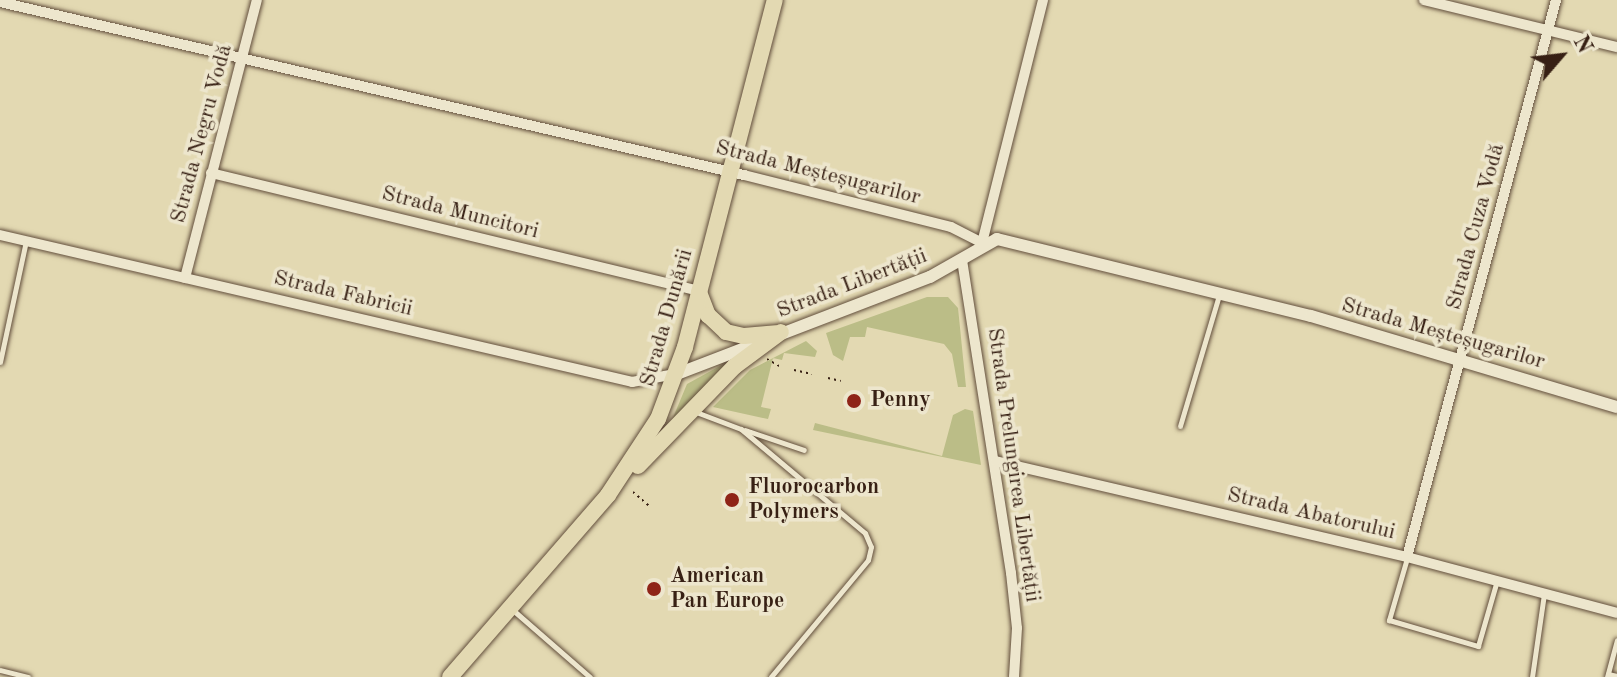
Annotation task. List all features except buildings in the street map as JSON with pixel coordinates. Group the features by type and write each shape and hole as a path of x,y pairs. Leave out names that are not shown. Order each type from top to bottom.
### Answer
{"main road":[{"name":"Strada Dunării","path":"453,676 608,495 648,437 677,374 775,0"},
{"path":"699,291 708,315 726,332 744,336 781,332"},
{"path":"608,495 744,358 781,332"}],"street":[{"name":"Strada Negru Vodă","path":"185,278 257,0"},
{"path":"982,243 1043,0"},
{"path":"1424,0 1617,47"},
{"name":"Strada Cuza Vodă","path":"1407,557 1556,0"},
{"name":"Strada Meșteșugarilor","path":"0,2 730,172 951,227 982,243 1002,239 1462,359 1617,407"},
{"name":"Strada Muncitori","path":"211,173 699,291"},
{"name":"Strada Fabricii","path":"0,235 632,382 677,374"},
{"name":"Strada Libertății","path":"677,374 930,277 962,260 982,243"},
{"name":"Strada Prelungirea Libertății","path":"962,260 995,461 1017,628 1014,677"},
{"name":"Strada Abatorului","path":"995,461 1407,557 1617,613"}],"lane":[{"path":"0,360 26,241"},
{"path":"1180,426 1219,295"},
{"path":"693,411 804,450"},
{"path":"741,429 865,533 871,547 868,560 771,677"},
{"path":"1407,557 1389,620 1478,646 1497,580"},
{"path":"1532,677 1544,593"},
{"path":"510,608 590,677"},
{"path":"1617,640 1608,675 1617,676"},
{"path":"0,670 28,677"}],"path":[{"path":"764,355 781,367"},
{"path":"794,370 812,374"},
{"path":"828,378 841,381"},
{"path":"633,492 650,507"}],"green space":[{"path":"927,297 948,297 958,308 966,387 958,387 952,354 944,344 867,327 865,337 850,337 843,361 833,355 826,333"},
{"path":"806,341 817,351 815,357 784,353 782,360 773,358"},
{"path":"773,358 761,407 771,409 768,419 713,407 750,370"},
{"path":"729,361 670,425 687,384"},
{"path":"965,409 973,411 981,465 813,430 815,423 942,456 953,415"}],"place":[{"name":"Penny","path":"854,401"},
{"name":"Fluorocarbon Polymers","path":"732,500"},
{"name":"American Pan Europe","path":"654,589"}]}
